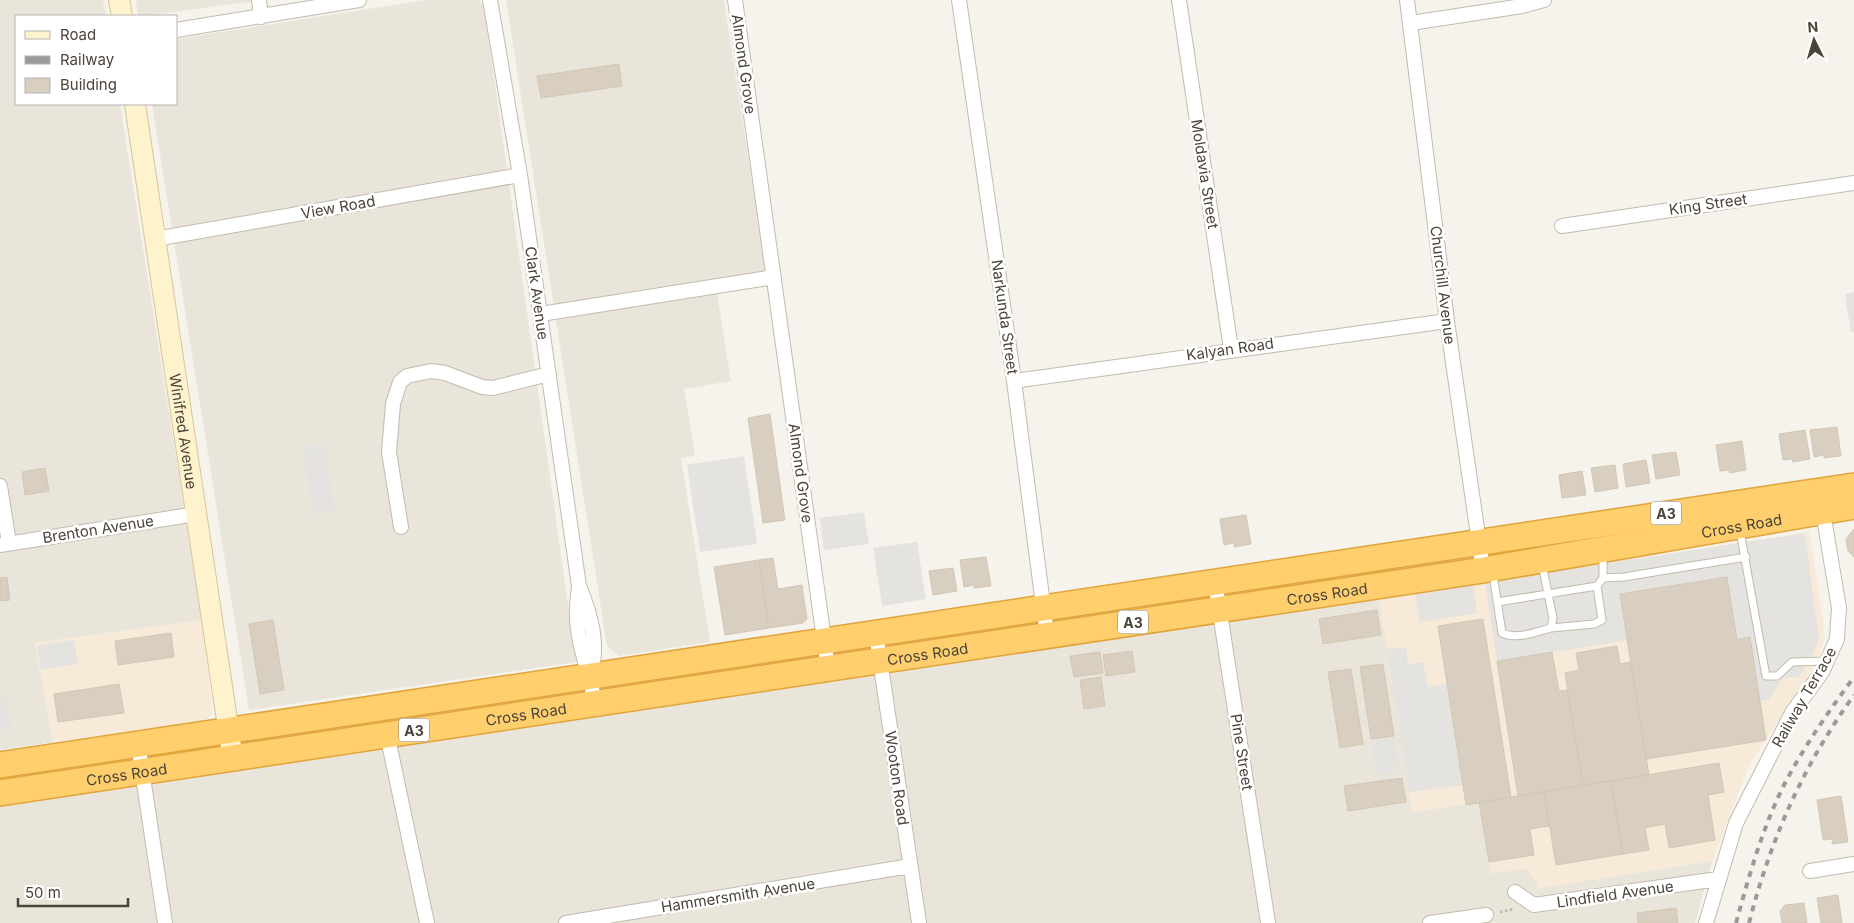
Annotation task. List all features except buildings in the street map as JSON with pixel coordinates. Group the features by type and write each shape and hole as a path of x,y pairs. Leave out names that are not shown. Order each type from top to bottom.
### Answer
{"highway":[{"name":"Cross Road","path":"0,793 233,760 387,734 1542,560 1739,525 1821,501 1854,486"},
{"name":"Cross Road","path":"0,765 1043,609 1479,541 1821,501 1854,506"}],"street":[{"path":"119,0 122,15"},
{"path":"259,0 261,17"},
{"path":"178,30 359,0"},
{"name":"Clark Avenue","path":"490,0 520,175 579,586 576,620 583,659 590,677 595,704"},
{"name":"Almond Grove","path":"735,0 828,668"},
{"name":"Narkunda Street","path":"959,0 1014,381 1047,635"},
{"name":"Moldavia Street","path":"1179,0 1232,349"},
{"name":"Churchill Avenue","path":"1408,0 1447,320 1479,541 1487,569"},
{"path":"1411,23 1522,6 1544,0"},
{"name":"Winifred Avenue","path":"135,105 233,760"},
{"name":"View Road","path":"155,239 520,175"},
{"name":"King Street","path":"1562,226 1854,183"},
{"path":"540,314 774,278"},
{"name":"Kalyan Road","path":"1014,381 1447,320"},
{"path":"401,527 389,452 393,404 400,382 407,376 431,371 444,373 482,387 493,388 549,374"},
{"path":"0,486 5,544"},
{"name":"Railway Terrace","path":"1706,923 1718,879 1740,815 1792,713 1828,661 1837,639 1839,608 1821,501"},
{"name":"Brenton Avenue","path":"5,544 196,514"},
{"name":"Pine Street","path":"1215,581 1268,923"},
{"name":"Wooton Road","path":"876,633 919,923"},
{"path":"387,734 427,923"},
{"path":"138,744 165,923"},
{"path":"1810,871 1854,864"},
{"name":"Hammersmith Avenue","path":"566,923 910,866"},
{"name":"Lindfield Avenue","path":"1534,905 1718,879"},
{"path":"1516,892 1534,905"},
{"path":"1430,923 1486,915"}],"lane":[{"path":"1739,525 1766,676 1777,676 1792,662 1828,661"},
{"path":"1497,602 1596,586 1603,578 1604,559 1602,549"},
{"path":"1603,578 1624,577 1746,556"},
{"path":"1542,560 1552,618 1551,628"},
{"path":"1487,569 1497,602 1502,633 1509,636 1551,628 1594,624 1602,620 1596,586"}],"path":[{"path":"1486,915 1534,905"}],"shaded area":[{"path":"0,0 103,0 106,15 15,15 15,105 120,105 202,620 35,643 53,742 0,750"},
{"path":"136,0 261,0 153,15 138,15"},
{"path":"426,0 478,0 484,6 576,662 249,710 152,105 178,105 178,39"},
{"path":"506,0 724,0 767,279 716,287 731,381 684,389 695,456 681,458 710,642 619,656 607,646"},
{"path":"1854,292 1854,332 1851,333 1845,294"},
{"path":"325,444 334,510 312,513 303,447"},
{"path":"744,456 757,544 700,552 687,465"},
{"path":"864,512 869,544 824,550 820,518"},
{"path":"1809,532 1824,626 1823,645 1812,672 1750,763 1712,861 1539,888 1527,868 1491,874 1479,802 1412,812 1379,598"},
{"path":"1805,533 1819,639 1810,661 1798,677 1783,678 1768,700 1760,701 1750,638 1737,640 1727,577 1620,594 1627,640 1497,661 1485,582"},
{"path":"917,542 926,599 882,606 873,548"},
{"path":"1473,585 1477,613 1420,622 1415,594"},
{"path":"1379,598 1413,812 1479,802 1491,873 1527,868 1539,888 1712,861 1695,923 0,923 0,806"},
{"path":"202,620 212,706 211,716 201,722 53,742 35,643"},
{"path":"74,640 78,664 41,670 37,645"},
{"path":"1406,647 1408,664 1423,662 1428,687 1447,684 1463,785 1409,792 1387,649"},
{"path":"7,698 12,727 0,729 0,699"},
{"path":"1394,736 1400,771 1376,775 1371,739"}],"railway":[{"path":"1736,923 1757,851 1777,799 1826,715 1854,677"},
{"path":"1749,923 1778,832 1804,776 1854,695"}]}
